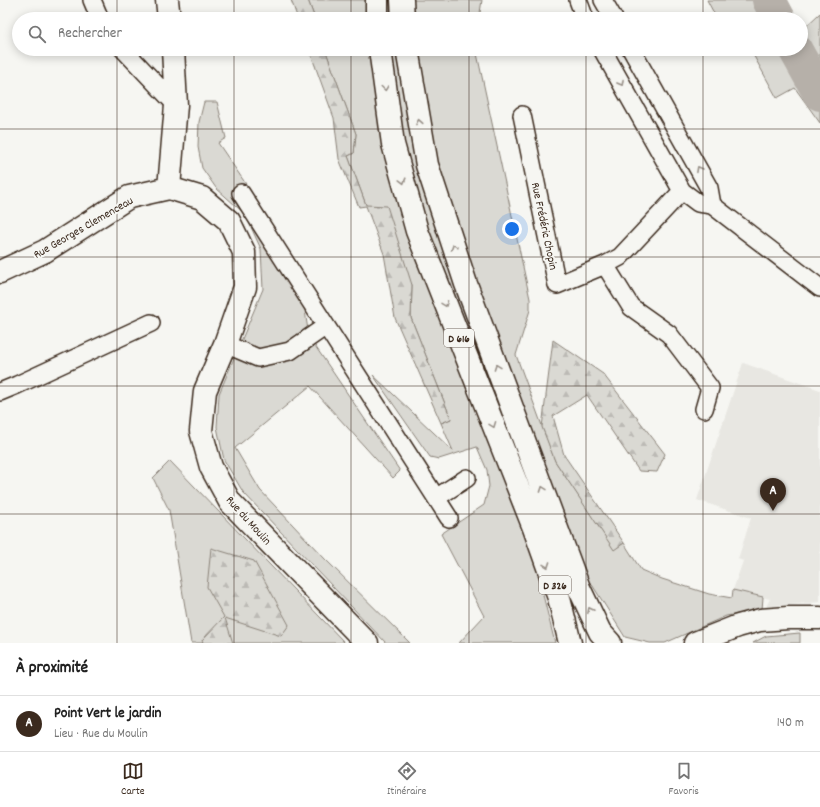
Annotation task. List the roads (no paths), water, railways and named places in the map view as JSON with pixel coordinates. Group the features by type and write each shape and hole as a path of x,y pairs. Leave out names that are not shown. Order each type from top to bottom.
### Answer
{"main road":[{"path":"167,0 168,12"},
{"path":"377,0 377,12"},
{"path":"402,0 403,12"},
{"path":"169,188 176,105 173,56"},
{"name":"D 616","path":"381,56 393,144 417,231 534,528"},
{"name":"D 616","path":"408,56 427,166 466,284 579,588 600,632 610,643"},
{"name":"Rue Georges Clemenceau","path":"0,272 45,252 129,197 169,188"},
{"name":"Rue du Moulin","path":"169,188 202,198 229,221 244,252 244,287 225,344 205,391 202,431 212,467 230,502 367,643"},
{"name":"D 326","path":"534,528 559,598 570,643"},
{"path":"695,643 721,637 760,620 820,618"}],"street":[{"path":"92,0 97,12"},
{"path":"578,0 582,12"},
{"path":"603,0 610,12"},
{"path":"130,56 176,105"},
{"path":"606,56 682,191 698,203 712,205 820,288"},
{"path":"635,56 709,188 712,205"},
{"name":"Rue Frédéric Chopin","path":"522,115 557,286 620,257 682,191"},
{"path":"241,193 449,518"},
{"path":"604,265 631,307 669,334 710,388 704,409"},
{"path":"0,392 151,323"},
{"path":"225,344 258,358 290,350 326,326"},
{"path":"436,498 467,478"}],"waterway":[{"path":"769,0 775,12"},
{"path":"799,56 820,94"}],"place":[{"name":"Point Vert le jardin","path":"773,511"}]}
